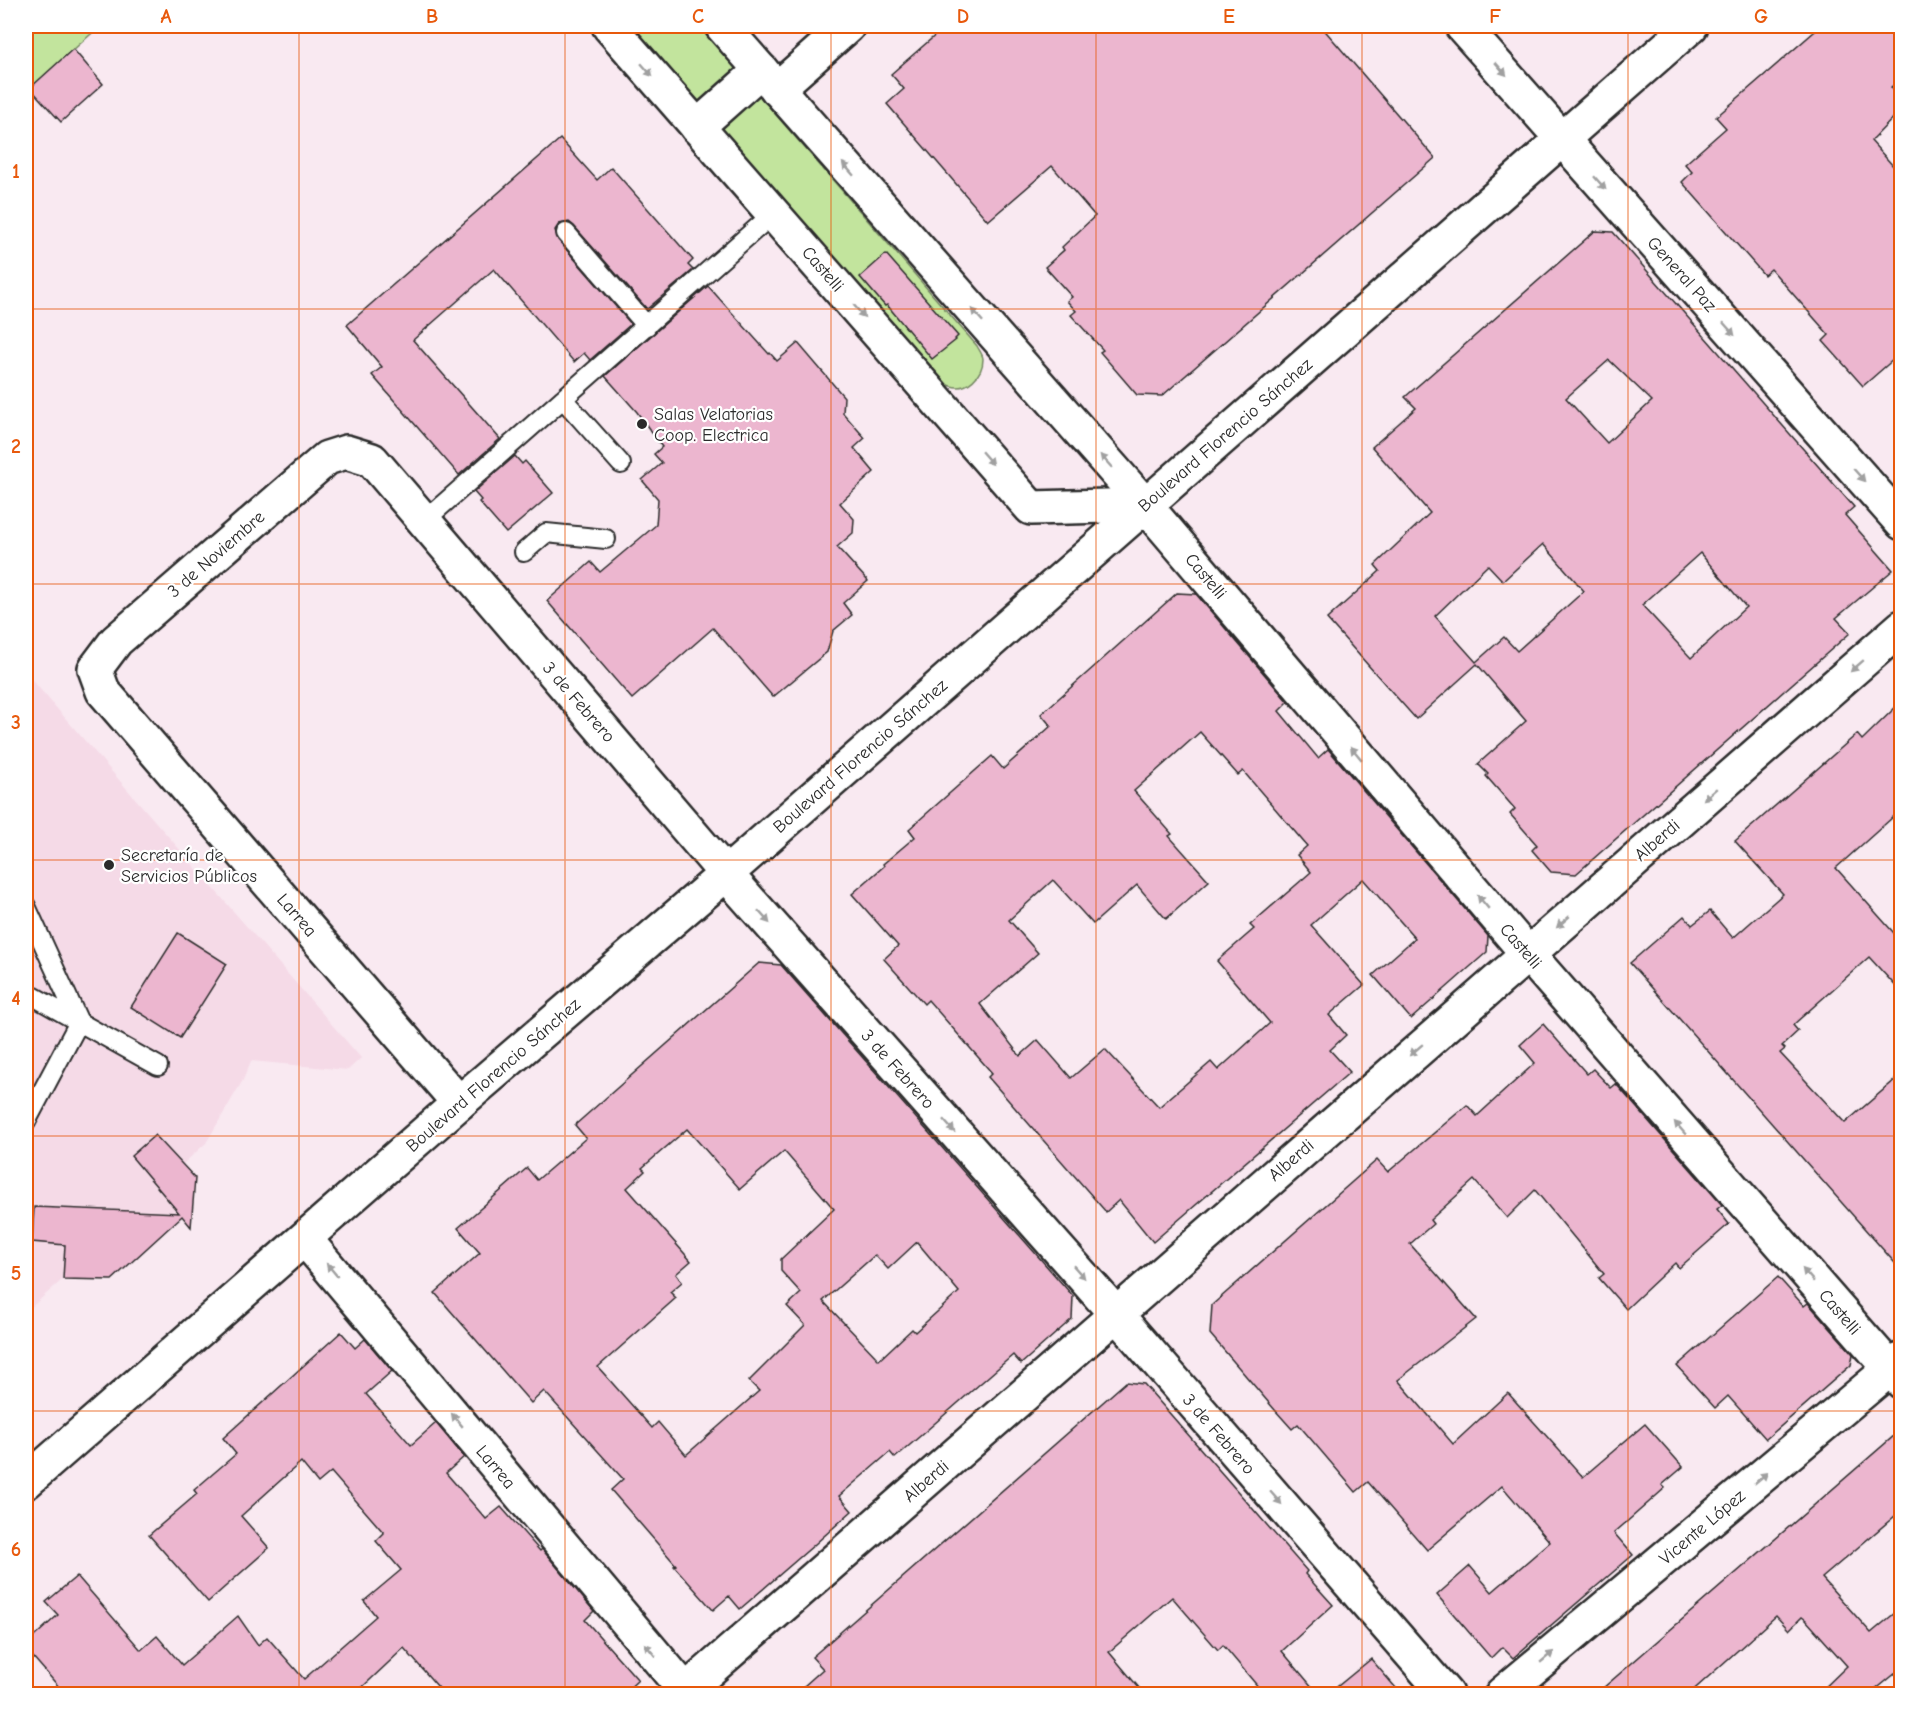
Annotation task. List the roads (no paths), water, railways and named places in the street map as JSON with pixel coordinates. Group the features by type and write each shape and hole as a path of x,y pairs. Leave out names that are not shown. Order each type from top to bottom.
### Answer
{"street":[{"name":"Castelli","path":"609,26 1031,508 1145,505"},
{"name":"Castelli","path":"722,26 1145,505 1527,953 1898,1370"},
{"path":"697,127 848,26"},
{"name":"General Paz","path":"1462,26 1902,523"},
{"name":"Boulevard Florencio Sánchez","path":"26,1482 726,873 1691,26"},
{"name":"3 de Febrero","path":"346,452 372,460 726,873 1116,1314 1446,1695"},
{"name":"3 de Noviembre","path":"95,669 116,641 327,458 346,452"},
{"name":"Alberdi","path":"685,1694 1527,953 1902,627"},
{"name":"Larrea","path":"95,669 103,691 459,1103"},
{"name":"Larrea","path":"305,1239 685,1694"},
{"name":"Vicente López","path":"1502,1695 1898,1370"}],"lane":[{"path":"424,521 774,213"},
{"path":"566,233 647,326"},
{"path":"563,399 621,464"},
{"path":"524,552 546,533 606,539"},
{"path":"26,906 79,1022"},
{"path":"26,992 158,1066"},
{"path":"26,1122 79,1022"}],"place":[{"name":"Salas Velatorias Coop. Electrica","path":"642,424"},
{"name":"Secretaría de Servicios Públicos","path":"109,865"}]}
